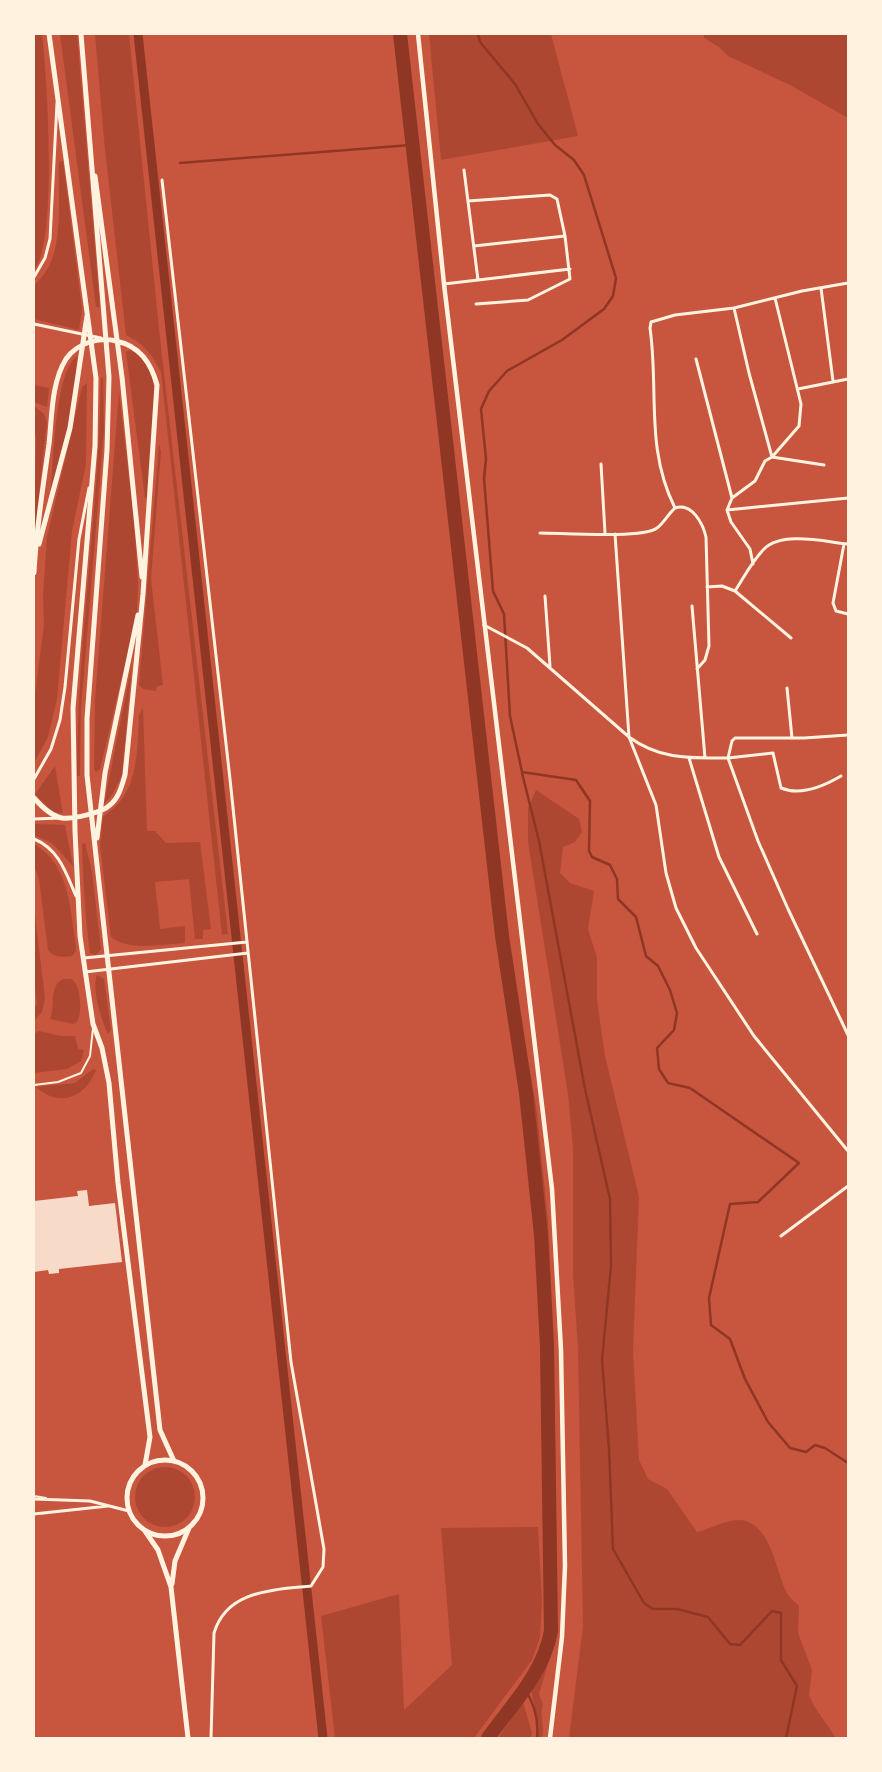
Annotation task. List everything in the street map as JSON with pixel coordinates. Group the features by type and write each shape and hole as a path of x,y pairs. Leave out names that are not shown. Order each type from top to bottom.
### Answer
{"main road":[{"path":"49,34 88,308 96,378 93,474 73,708 77,898 84,972 94,1024 106,1068 110,1096 118,1183 150,1437 145,1465"},
{"path":"81,34 109,377 107,450 87,719 87,775 160,1430 174,1461"},
{"path":"418,34 444,284 543,1104 555,1237 561,1350 565,1566 562,1637 550,1738"},
{"path":"92,164 99,194 114,305 143,594 105,773 96,846"},
{"path":"34,558 58,481 80,378 88,308"},
{"path":"34,573 34,558 54,398 61,368 76,349 104,338 125,343 136,349 150,364 157,386 143,594 125,774 120,791 111,805 104,810 90,814 62,818 45,809 34,798"},
{"path":"171,1587 175,1561 189,1528 197,1518 202,1507 203,1495 194,1473 185,1465 164,1460 145,1465 138,1471 129,1486 127,1503 129,1511 158,1550 171,1587 188,1738"},
{"path":"143,1529 152,1534 171,1536 189,1528"}],"street":[{"path":"34,277 45,258 50,239 57,100"},
{"path":"464,170 478,280"},
{"path":"162,180 292,1362 324,1550 323,1567 311,1586 262,1592 239,1600 229,1606 220,1618 214,1633 211,1738"},
{"path":"468,201 550,195 557,199 570,268 570,279 528,300 476,304"},
{"path":"474,246 565,236"},
{"path":"444,284 570,268"},
{"path":"675,508 662,479 652,411 651,322 675,314 734,308 848,283"},
{"path":"821,288 833,381"},
{"path":"753,564 750,549 730,522 727,510 732,498 755,480 766,461 799,426 801,404 775,298"},
{"path":"734,308 748,373 772,456"},
{"path":"34,324 104,338"},
{"path":"696,360 732,498"},
{"path":"797,389 848,379"},
{"path":"772,456 824,465"},
{"path":"601,464 605,534"},
{"path":"34,779 51,749 60,720 65,687 78,539 93,474"},
{"path":"727,510 848,498"},
{"path":"540,533 615,534 650,532 656,529 675,508 688,509 702,523 706,537 709,646 704,660 697,668"},
{"path":"615,534 629,737 656,805 666,873 681,921 696,948 754,1036 848,1151"},
{"path":"735,591 765,547 785,540 812,538 846,543 833,603 836,611 848,614"},
{"path":"707,587 722,586 735,591 791,638"},
{"path":"544,596 550,667"},
{"path":"692,606 704,758"},
{"path":"484,625 513,638 550,667 629,737 658,754 689,758 728,758 773,753 781,788 787,790 823,786 842,776"},
{"path":"787,688 792,738"},
{"path":"848,735 792,738 735,738 732,741 728,758 758,841 791,918 848,1034"},
{"path":"689,758 719,857 757,934"},
{"path":"34,820 62,818"},
{"path":"34,839 45,844 60,860 77,898"},
{"path":"82,958 247,942"},
{"path":"84,972 248,954"},
{"path":"781,1236 848,1186"},
{"path":"34,1498 90,1501 129,1511"},
{"path":"34,1514 111,1506"}],"lane":[{"path":"34,1085 65,1080 81,1073 90,1056 94,1024"}],"shaded area":[{"path":"34,34 42,34 49,156 46,227 41,253 34,270"},
{"path":"60,34 77,34 100,307 96,307"},
{"path":"95,34 129,34 160,338 228,934 222,935 161,372 147,350 126,335 104,140"},
{"path":"429,34 551,34 578,136 441,160"},
{"path":"704,34 848,34 848,118 790,85 728,56 719,47 704,38"},
{"path":"63,161 82,308 79,330 34,319 34,286 50,264 56,246 59,222 59,162"},
{"path":"130,350 140,356 148,365 154,391 152,448 147,497 145,498 126,352"},
{"path":"77,356 74,391 68,425 51,492 56,419 60,398 70,365"},
{"path":"101,378 103,378 104,429 81,709 80,776 77,776 80,676 96,478"},
{"path":"87,383 86,464 72,531 57,699 48,737 34,763 34,702 44,625 43,596 47,537 82,387"},
{"path":"34,385 49,388 47,407 34,402"},
{"path":"119,392 134,520 138,583 137,614 100,769 96,772 94,769 95,700"},
{"path":"34,406 44,414 47,422 34,539 36,436 34,434"},
{"path":"159,444 161,452 151,579 163,685 157,686 156,691 143,689 139,685"},
{"path":"132,664 122,775 112,795 104,804"},
{"path":"143,708 147,831 155,831 166,843 200,842 211,929 203,930 203,939 195,939 189,879 155,882 160,929 185,926 185,943 137,946 119,942 111,937 100,845 103,816 124,797 130,785 138,743 139,715"},
{"path":"55,766 63,814 53,812 35,794"},
{"path":"536,790 579,819 582,832 575,842 563,847 560,873 570,883 594,891 588,929 597,958 597,1000 605,1056 639,1197 633,1351 639,1460 648,1479 667,1489 697,1532 734,1520 750,1523 759,1529 771,1550 788,1595 799,1606 798,1633 812,1670 809,1695 814,1706 836,1738 569,1738 583,1626 578,1349 573,1274 573,1148 568,1094 528,842 528,808"},
{"path":"34,824 65,825 73,866 52,843 34,835"},
{"path":"85,843 92,872 101,949 96,955 90,953 87,925 82,844"},
{"path":"34,844 46,853 62,876 70,903 76,946 76,951 72,956 56,956 48,950 39,879 34,865"},
{"path":"34,907 45,998 42,1012 34,1021 34,1006 37,1005 34,979"},
{"path":"97,975 104,979 111,1030 108,1034 96,996"},
{"path":"63,979 72,979 79,994 80,1013 76,1023 73,1024 50,1019 55,987"},
{"path":"515,990 536,1105 548,1221 554,1344 556,1637 539,1694 543,1705 542,1738 538,1738 539,1726 531,1690 551,1641 552,1630 554,1548 551,1353 544,1236 534,1146 534,1114 531,1095 527,1085 512,992"},
{"path":"39,1031 61,1036 75,1036 78,1049 84,1050 81,1061 67,1069 34,1073 34,1034"},
{"path":"93,1069 96,1070 91,1080 78,1093 70,1097 54,1097 36,1087 75,1083"},
{"path":"159,1467 171,1467 182,1472 190,1480 195,1491 193,1509 182,1522 171,1527 159,1527 148,1522 140,1514 135,1503 135,1491 140,1480 148,1472"},
{"path":"538,1527 542,1602 540,1637 532,1660 474,1738 335,1738 321,1616 399,1594 404,1710 452,1665 441,1528"},
{"path":"523,1702 532,1733 531,1738 498,1738"}],"building":[{"path":"87,1190 89,1206 115,1203 122,1262 59,1269 59,1273 49,1274 48,1270 34,1272 34,1201 78,1196 77,1191"}],"waterway":[{"path":"138,34 323,1738"},
{"path":"400,34 502,936 526,1093 541,1235 547,1347 551,1631 541,1661 526,1688 488,1738"},
{"path":"478,34 480,42 515,84 538,124 555,145 574,160 584,175 616,278 613,296 604,309 562,340 507,371 489,391 481,409 486,459 484,478 493,591 504,614 510,716 522,772 576,780 590,801 589,851 592,857 610,865 617,879 618,899 636,917 646,956 658,966 670,990 677,1013 674,1030 657,1048 659,1069 668,1083 690,1088 799,1163 758,1202 730,1204 709,1298 711,1325 730,1339 745,1379 768,1422 790,1448 806,1452 815,1445 825,1448 848,1463"},
{"path":"180,163 411,145"},
{"path":"522,773 539,841 585,1089 610,1199 611,1266 602,1360 609,1449 613,1549 644,1603 653,1609 677,1609 708,1617 730,1644 740,1645 772,1611 781,1613 781,1660 797,1686 786,1738"},
{"path":"524,1688 535,1712 537,1738"}]}
